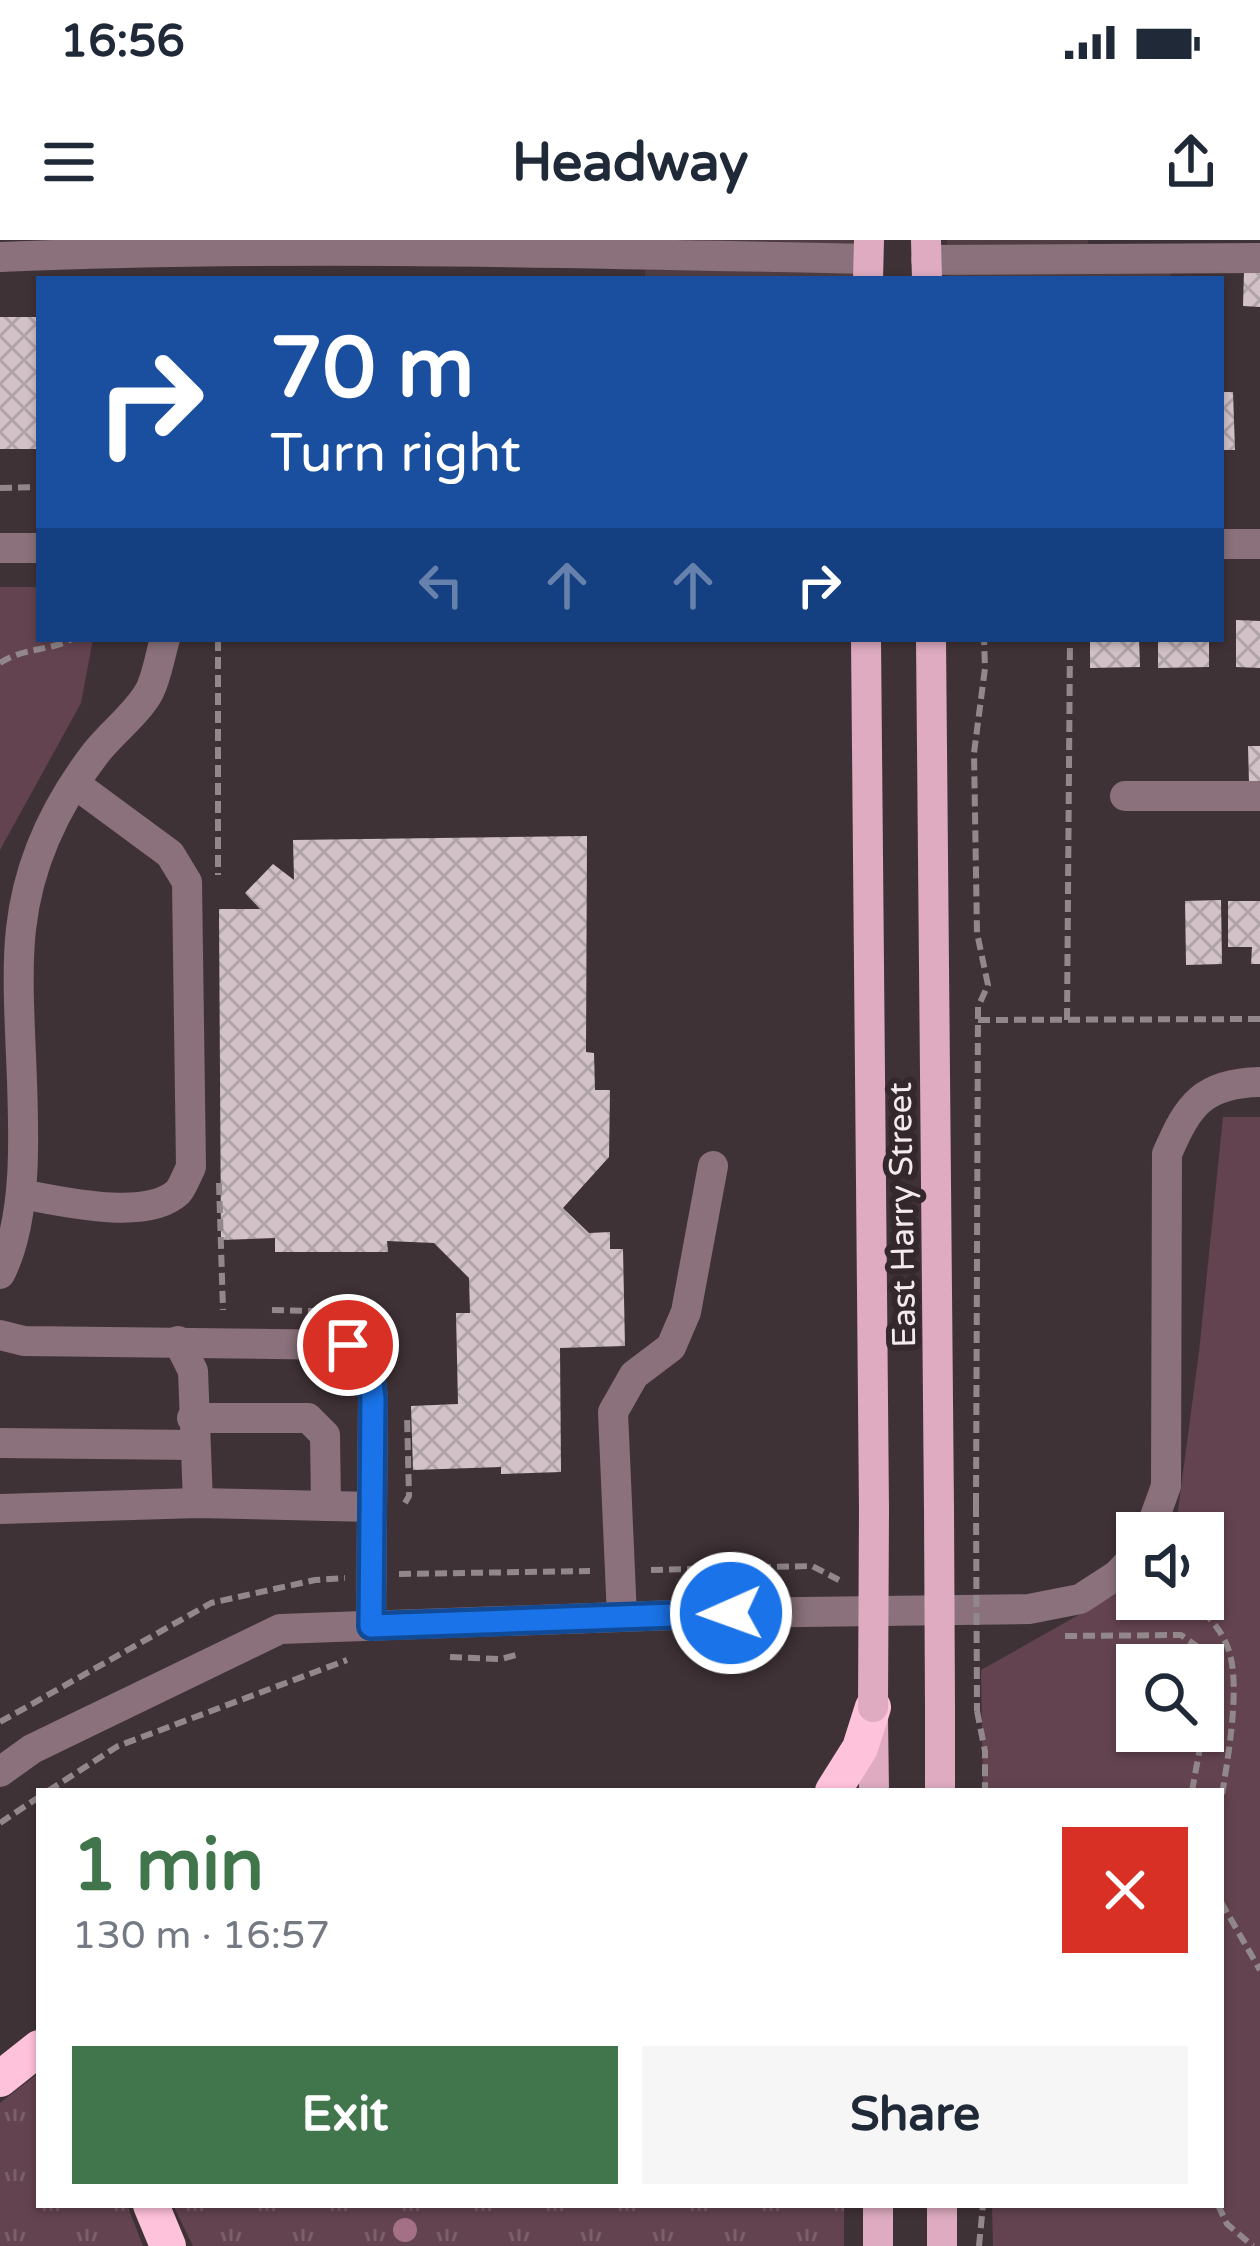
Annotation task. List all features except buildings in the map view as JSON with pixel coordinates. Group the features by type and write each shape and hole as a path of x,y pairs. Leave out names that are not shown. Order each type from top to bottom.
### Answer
{"highway":[{"path":"835,1788 860,1748 873,1707"},
{"path":"0,2079 36,2050"},
{"path":"153,2208 168,2246"}],"main road":[{"name":"East Harry Street","path":"866,642 874,1788"},
{"name":"East Harry Street","path":"931,642 940,1788"},
{"path":"878,2208 878,2246"},
{"path":"942,2208 942,2246"}],"street":[{"path":"926,260 1012,269 1053,249 1126,269 1260,258"},
{"path":"0,257 146,251 630,253 868,260"},
{"path":"1224,544 1260,544"},
{"path":"0,548 36,548"},
{"path":"0,1274 7,1262 21,1194 21,930 32,869 57,809 149,691 164,642"},
{"path":"21,1194 75,1204 151,1208 179,1191 191,1167 187,882 170,854 75,784"},
{"path":"1125,796 1260,796"},
{"path":"1157,1512 1166,1486 1167,1463 1167,1154 1193,1104 1232,1083 1260,1082"},
{"path":"622,1617 614,1412 634,1375 671,1347 686,1312 713,1166"},
{"path":"0,1335 24,1341 348,1345 369,1367 386,1508 387,1569 367,1640"},
{"path":"178,1341 193,1371 198,1503"},
{"path":"0,1443 194,1431 308,1418 325,1435 326,1506"},
{"path":"0,1510 198,1503 386,1508"},
{"path":"0,1772 32,1748 280,1629 367,1640 622,1617 1029,1609 1080,1599 1116,1576"}],"path":[{"path":"0,488 36,488"},
{"path":"0,663 20,650 52,649 66,642"},
{"path":"218,642 218,879"},
{"path":"984,642 974,753 977,933 988,985 978,1007 976,1505 977,1711 985,1751 985,1788"},
{"path":"1067,1019 1070,642"},
{"path":"978,1020 1260,1019"},
{"path":"219,1167 220,1310 243,1310"},
{"path":"266,1310 336,1309 376,1318 395,1343 401,1365"},
{"path":"386,1508 409,1496 407,1408"},
{"path":"0,1722 211,1603 315,1580 387,1569 812,1566 839,1580"},
{"path":"1212,1620 1231,1654 1232,1729 1223,1788"},
{"path":"1064,1636 1180,1636 1194,1644"},
{"path":"970,1637 994,1637"},
{"path":"53,1788 118,1745 367,1640"},
{"path":"432,1657 501,1658 537,1649"},
{"path":"1193,1788 1199,1752"},
{"path":"0,1823 36,1799"},
{"path":"1224,1907 1260,1970"},
{"path":"979,2246 983,2208"},
{"path":"1219,2208 1227,2224 1253,2246"}],"shaded area":[{"path":"655,240 857,240 856,276 645,276 645,250"},
{"path":"947,240 1088,240 1088,247 1170,250 1171,276 948,276"}],"green space":[{"path":"0,587 36,587 36,642 92,642 81,703 0,850"},
{"path":"1223,1117 1260,1117 1260,2246 993,2246 992,2208 1224,2208 1224,1788 983,1788 981,1670 1116,1594 1116,1620 1224,1620 1224,1512 1178,1512"},
{"path":"36,2075 36,2208 128,2208 143,2246 0,2246 0,2103"},
{"path":"174,2208 844,2208 844,2246 193,2246"}],"route":[{"path":"348,1345 369,1367 373,1398 371,1626 731,1613"}]}
